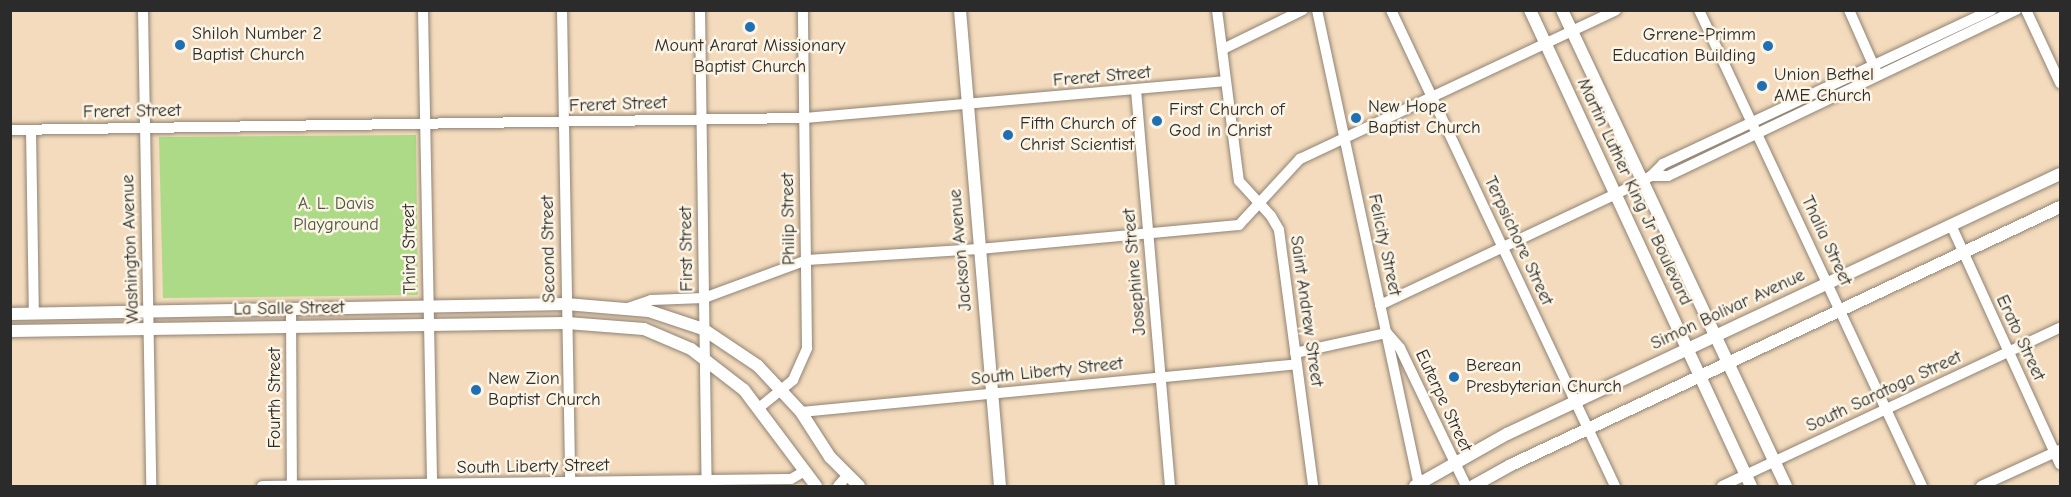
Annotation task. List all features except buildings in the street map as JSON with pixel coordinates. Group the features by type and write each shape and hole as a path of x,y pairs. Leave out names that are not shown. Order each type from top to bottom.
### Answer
{"street":[{"name":"Washington Avenue","path":"143,10 150,329 150,486"},
{"name":"Third Street","path":"423,10 432,486"},
{"name":"Second Street","path":"562,10 570,485"},
{"name":"First Street","path":"700,10 703,357 707,483"},
{"name":"Philip Street","path":"760,407 782,390 806,359 807,260 802,10"},
{"name":"Jackson Avenue","path":"960,10 1000,486"},
{"name":"Saint Andrew Street","path":"1217,10 1223,48 1224,81 1239,181 1279,230 1313,486"},
{"path":"1223,48 1303,10"},
{"name":"Felicity Street","path":"1317,10 1418,486"},
{"name":"Terpsichore Street","path":"1391,10 1615,486"},
{"name":"Martin Luther King Jr Boulevard","path":"1530,10 1749,481"},
{"name":"Martin Luther King Jr Boulevard","path":"1562,10 1647,178 1786,486"},
{"path":"628,308 651,300 704,298 807,260 979,249 1231,227 1247,219 1293,164 1343,138 1616,10"},
{"name":"Thalia Street","path":"1699,10 1922,486"},
{"path":"1849,10 1879,77"},
{"path":"1755,129 1874,65 1992,10"},
{"path":"1380,305 1616,194 1647,178 1663,164 1755,129 1879,77 2016,10"},
{"path":"2026,10 2061,82"},
{"name":"Freret Street","path":"10,130 425,126 804,118 1224,81"},
{"name":"Josephine Street","path":"1136,90 1170,486"},
{"path":"31,130 34,314"},
{"name":"Simon Bolivar Avenue","path":"1418,486 1454,463 1575,401 2061,174"},
{"path":"1473,486 1699,376 2061,207"},
{"name":"Erato Street","path":"1951,225 2008,352 2058,451 2061,464"},
{"path":"566,304 628,308 673,317 703,329 741,352 782,390 801,412 847,476 860,486"},
{"name":"La Salle Street","path":"10,314 566,304"},
{"name":"Fourth Street","path":"291,309 292,486"},
{"path":"567,323 644,329 668,337 703,357 760,407 803,472 816,486"},
{"name":"La Salle Street","path":"10,331 567,323"},
{"name":"South Saratoga Street","path":"1722,486 1749,481 1775,462 2061,328"},
{"name":"South Liberty Street","path":"801,412 1160,377 1296,358 1387,333"},
{"name":"Euterpe Street","path":"1387,333 1400,348 1466,486"},
{"path":"1981,486 2058,451"},
{"name":"South Liberty Street","path":"262,486 707,483 791,479 803,472"},
{"path":"838,486 847,476"}],"green space":[{"name":"A. L. Davis Playground","path":"416,135 418,295 163,298 159,137"}],"place":[{"name":"Mount Ararat Missionary Baptist Church","path":"750,27"},
{"name":"Shiloh Number 2 Baptist Church","path":"180,45"},
{"name":"Grrene-Primm Education Building","path":"1768,46"},
{"name":"Union Bethel AME Church","path":"1762,86"},
{"name":"New Hope Baptist Church","path":"1356,118"},
{"name":"First Church of God in Christ","path":"1157,121"},
{"name":"Fifth Church of Christ Scientist","path":"1008,135"},
{"name":"Berean Presbyterian Church","path":"1454,377"},
{"name":"New Zion Baptist Church","path":"476,390"}]}
